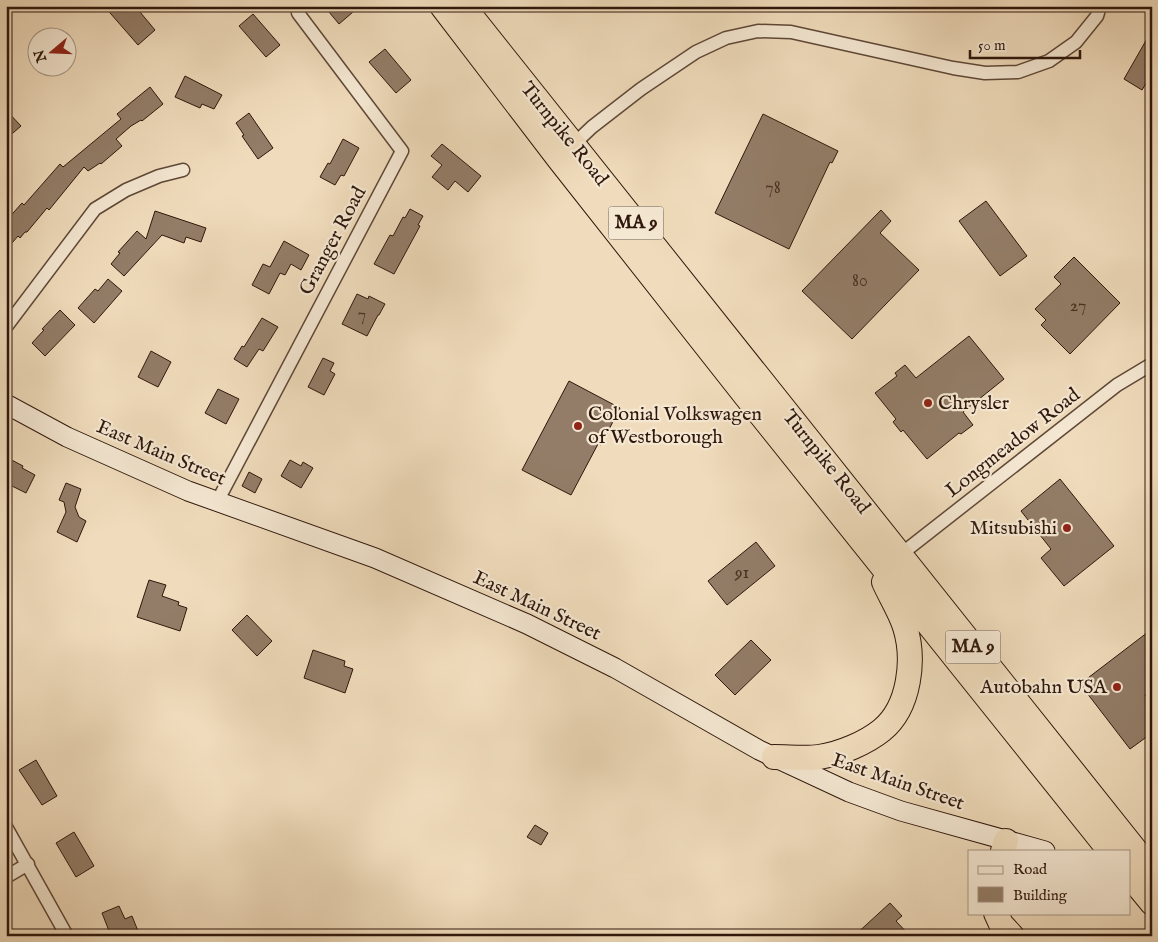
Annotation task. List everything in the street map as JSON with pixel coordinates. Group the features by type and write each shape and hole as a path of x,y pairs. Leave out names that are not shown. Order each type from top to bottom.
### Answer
{"highway":[{"name":"Turnpike Road","path":"442,6 564,165 1108,847"},
{"name":"Turnpike Road","path":"463,6 900,555 1123,850"},
{"path":"774,757 819,757 844,750 882,730 900,706 909,674 910,650 905,626 866,544"},
{"name":"Turnpike Road","path":"1137,868 1152,903"},
{"path":"996,914 1001,924 1012,936"}],"main road":[{"name":"East Main Street","path":"6,404 38,422 105,454 217,502 375,558 526,624 615,668 774,757 849,792 1004,846 1037,850"},
{"path":"1137,868 1152,878"}],"street":[{"path":"573,144 592,127 655,80 696,52 726,38 758,31 791,32 953,68 985,73 1018,72 1049,61 1076,42 1096,16 1100,6"},
{"name":"Granger Road","path":"217,502 402,151 298,13"},
{"path":"6,327 95,209 126,190 159,176 184,170"},
{"name":"Longmeadow Road","path":"900,555 1117,385 1152,364"},
{"path":"6,827 66,936"},
{"path":"6,877 28,864"}],"building":[{"path":"104,6 135,6 155,30 138,45"},
{"path":"324,6 360,6 339,24"},
{"path":"253,14 280,45 266,57 239,26"},
{"path":"1152,30 1152,74 1142,90 1124,79"},
{"path":"385,49 411,80 396,93 369,62"},
{"path":"185,76 222,95 214,109 202,104 200,108 175,97"},
{"path":"150,87 163,104 116,139 122,146 101,164 88,171 84,167 49,210 47,208 27,232 20,238 18,236 6,250 6,221 22,203 24,205 60,164 63,167 121,119 117,114"},
{"path":"6,110 21,126 6,139"},
{"path":"249,113 273,148 258,159 242,136 244,135 236,123"},
{"path":"763,114 838,151 832,163 830,162 789,249 715,213"},
{"path":"343,139 359,148 344,176 341,175 335,185 320,177 328,163 330,164"},
{"path":"442,144 481,176 468,192 455,181 448,190 432,177 442,165 431,156"},
{"path":"986,201 1027,256 1000,276 959,221"},
{"path":"410,209 423,216 418,225 420,226 394,274 374,264 390,235 393,236 403,217 405,218"},
{"path":"881,210 891,221 880,233 919,270 852,339 802,291"},
{"path":"155,211 206,228 201,242 186,237 184,243 162,235 124,276 111,264 120,253 118,252 137,231 146,239"},
{"path":"284,241 309,255 301,270 291,264 285,275 280,273 269,294 252,285 263,264 270,267"},
{"path":"1074,257 1120,303 1070,354 1041,325 1046,320 1035,309 1061,284 1054,277"},
{"path":"108,279 122,291 94,323 78,308 95,289 98,291"},
{"path":"357,294 368,299 369,296 385,304 367,336 342,324"},
{"path":"60,310 75,325 45,356 32,343"},
{"path":"262,318 278,327 263,351 259,349 247,367 234,359"},
{"name":"Chrysler","path":"969,336 1004,379 963,412 973,425 961,434 959,433 927,459 903,430 901,432 893,422 896,419 875,393 897,376 895,373 905,365 916,378"},
{"path":"151,351 171,362 158,387 138,377"},
{"path":"323,358 334,363 330,371 335,374 324,395 308,387"},
{"name":"Colonial Volkswagen of Westborough","path":"569,381 620,408 601,445 598,444 571,495 522,470"},
{"path":"218,389 239,399 226,424 205,413"},
{"path":"6,457 35,475 26,493 6,483"},
{"path":"290,460 301,466 303,462 313,468 301,488 281,476"},
{"path":"249,472 262,479 255,493 242,486"},
{"name":"Mitsubishi","path":"1060,479 1114,546 1064,586 1041,558 1051,549 1021,511"},
{"path":"66,483 81,489 75,507 79,517 86,521 77,542 57,532 66,512 64,502 59,500"},
{"path":"756,542 775,566 727,605 708,581"},
{"path":"149,580 166,585 162,596 179,602 178,605 187,608 180,631 137,617"},
{"path":"247,615 272,641 257,656 232,630"},
{"name":"Autobahn USA","path":"1152,629 1152,690 1145,695 1152,704 1152,733 1130,749 1080,684"},
{"path":"751,640 771,660 735,695 715,675"},
{"path":"313,650 345,661 344,666 353,669 345,693 304,678"},
{"path":"36,760 57,796 42,805 19,770"},
{"path":"535,825 548,833 541,845 527,837"},
{"path":"74,832 94,866 76,877 56,843"},
{"path":"890,903 902,916 896,921 910,936 854,936"},
{"path":"119,906 125,919 132,916 140,936 111,936 102,913"}],"place":[{"name":"Chrysler","path":"928,403"},
{"name":"Colonial Volkswagen of Westborough","path":"578,426"},
{"name":"Mitsubishi","path":"1067,528"},
{"name":"Autobahn USA","path":"1117,687"}]}
